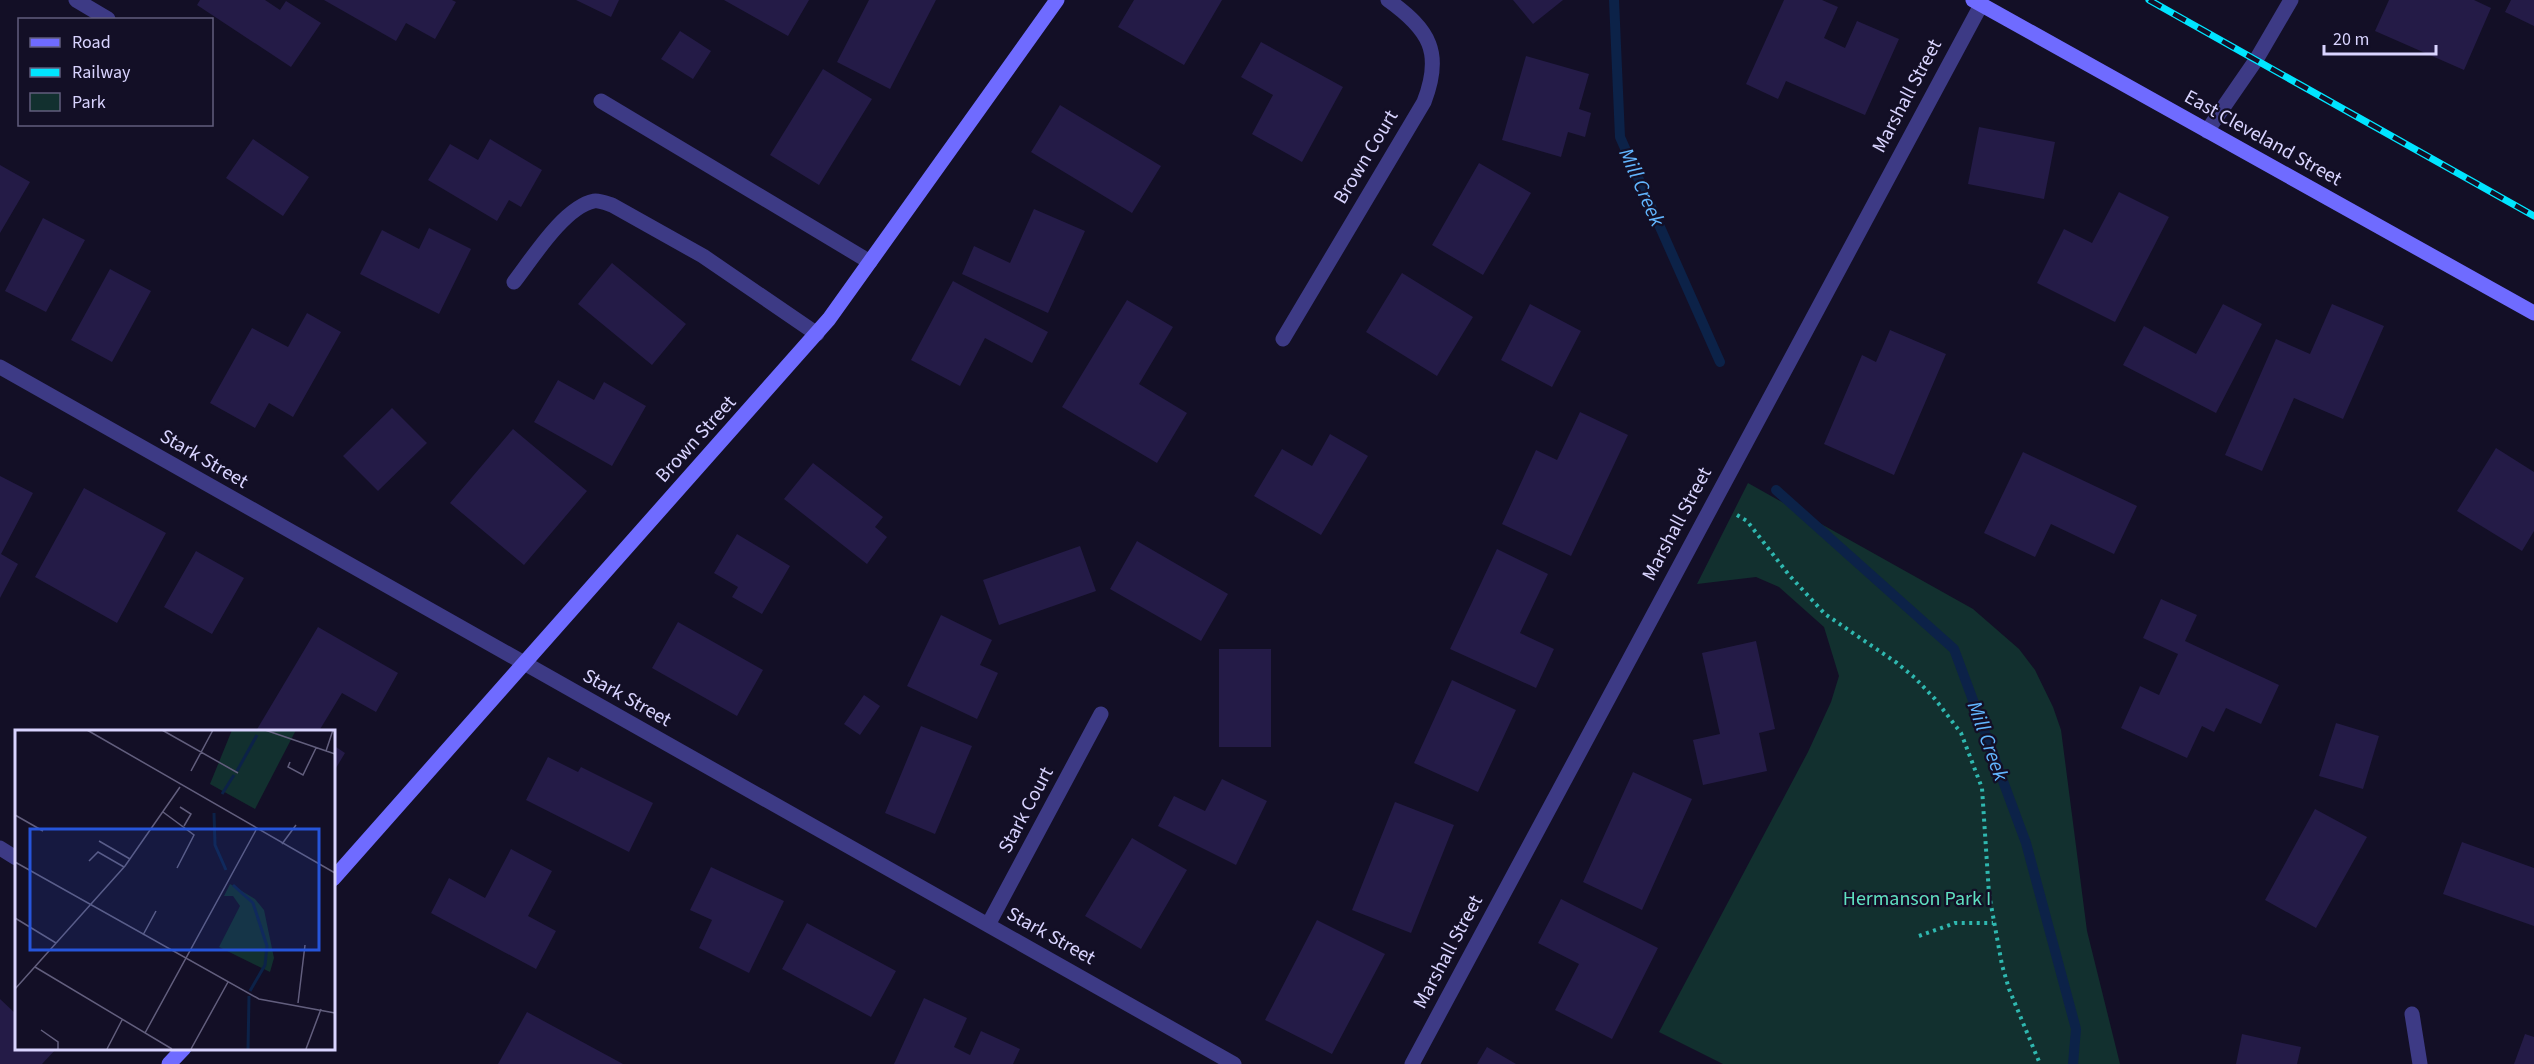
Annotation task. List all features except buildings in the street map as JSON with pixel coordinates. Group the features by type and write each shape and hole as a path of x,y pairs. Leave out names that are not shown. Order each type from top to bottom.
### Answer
{"street":[{"path":"75,0 106,18"},
{"name":"Brown Street","path":"334,878 817,334 1057,0"},
{"name":"Brown Court","path":"1283,339 1424,102 1433,79 1432,52 1424,31 1407,13 1388,0"},
{"path":"2207,131 2256,60 2291,0"},
{"name":"East Cleveland Street","path":"1977,2 2534,313"},
{"name":"Marshall Street","path":"1412,1064 1977,2"},
{"path":"601,101 870,262"},
{"path":"514,282 556,229 581,205 596,200 612,205 703,256 817,334"},
{"name":"Stark Street","path":"0,368 1234,1064"},
{"name":"Stark Court","path":"988,925 1101,714"},
{"path":"0,848 15,857"},
{"path":"2412,1014 2420,1064"},
{"path":"169,1064 182,1049"}],"path":[{"path":"1713,501 1747,521 1789,575 1825,614 1915,678 1935,699 1961,733 1982,788 1993,923 2009,989 2040,1064"},
{"path":"1919,936 1954,923 1993,923"}],"green space":[{"name":"Hermanson Park I","path":"1748,483 1973,609 2019,649 2035,670 2053,707 2061,730 2087,931 2120,1064 1723,1064 1659,1032 1808,752 1831,702 1839,676 1824,627 1779,587 1756,577 1697,584"}],"waterway":[{"name":"Mill Creek","path":"1614,0 1620,137 1720,362"},
{"name":"Mill Creek","path":"1776,490 1954,649 2026,843 2076,1029 2073,1064"}],"railway":[{"path":"2149,0 2534,216"}]}
